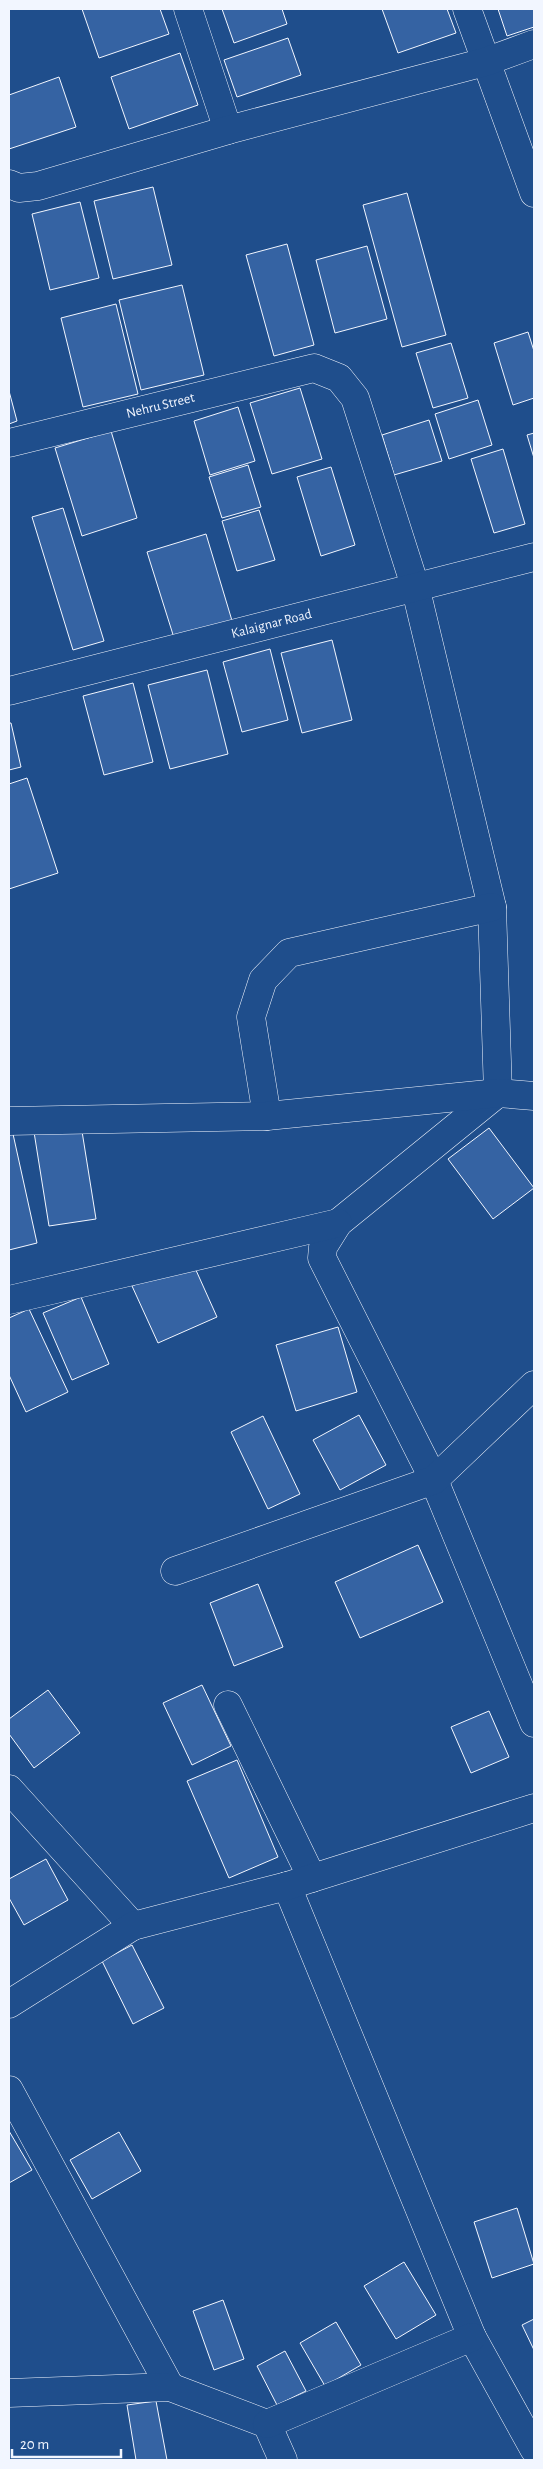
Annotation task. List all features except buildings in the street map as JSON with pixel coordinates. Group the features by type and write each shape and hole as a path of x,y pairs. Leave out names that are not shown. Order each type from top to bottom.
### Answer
{"street":[{"path":"188,9 228,130"},
{"path":"466,9 534,193"},
{"path":"9,184 19,188 38,186 228,130 485,62 534,44"},
{"name":"Nehru Street","path":"9,443 314,368 339,378 354,398 415,586"},
{"name":"Kalaignar Road","path":"9,691 534,557"},
{"path":"415,586 492,906 498,1093"},
{"path":"266,1116 252,1016 263,980 289,953 492,906"},
{"path":"498,1093 338,1223 323,1247 322,1258 434,1480 534,1723"},
{"path":"9,1121 266,1116 498,1093 534,1096"},
{"path":"9,1300 338,1223"},
{"path":"175,1572 434,1480 534,1385"},
{"path":"228,1705 300,1882 472,2337 534,2450"},
{"path":"9,1789 133,1926"},
{"path":"9,2004 133,1926 300,1882 534,1808"},
{"path":"9,2090 170,2387"},
{"path":"9,2393 170,2387 267,2424 472,2337"},
{"path":"267,2424 283,2460"}]}
